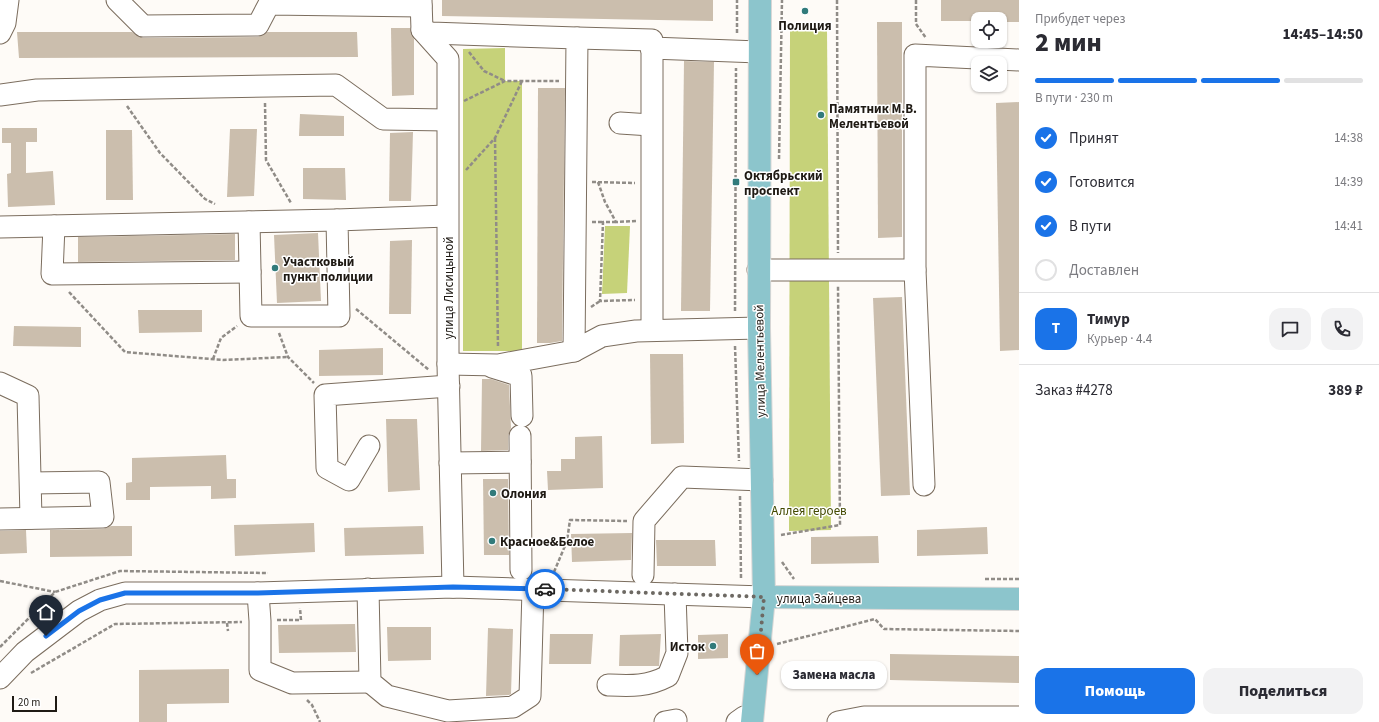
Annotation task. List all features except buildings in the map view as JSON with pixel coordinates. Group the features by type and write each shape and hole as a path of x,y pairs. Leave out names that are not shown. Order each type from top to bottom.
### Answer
{"main road":[{"name":"улица Мелентьевой","path":"752,722 764,597 758,328 760,0"},
{"name":"улица Зайцева","path":"764,597 1019,599"}],"street":[{"path":"0,33 5,23 8,0"},
{"path":"117,0 143,26 258,25 269,4 421,3 422,30 431,33 652,40 652,330"},
{"name":"улица Лисицыной","path":"422,30 448,59 448,364 453,587"},
{"path":"574,352 575,182 578,81 577,38"},
{"path":"651,48 759,52"},
{"path":"924,485 915,270 915,55 1019,60"},
{"path":"0,95 37,90 336,85 383,119 448,112"},
{"path":"620,123 651,125"},
{"path":"0,227 302,221 447,216"},
{"path":"249,222 251,316 339,316 337,220"},
{"path":"54,226 52,274 250,272"},
{"path":"758,270 915,270"},
{"path":"448,364 490,364 574,352 602,336 652,330 758,328"},
{"path":"490,364 521,376 521,570"},
{"path":"0,383 28,396 31,518"},
{"path":"369,446 349,480 327,468 325,395 449,386"},
{"path":"450,463 520,462"},
{"path":"643,575 644,522 682,478 762,480"},
{"path":"0,519 103,518 99,482 30,484"},
{"name":"улица Зайцева","path":"0,678 25,652 79,611 100,600 125,593 258,593 453,587 533,588 764,597"},
{"path":"258,593 260,621 260,670 292,683 370,682 387,696 448,710 513,707 530,696 533,588"},
{"path":"368,589 370,682"},
{"path":"608,685 639,686 658,681 668,676 677,653 675,594"},
{"path":"737,722 744,717 746,722"},
{"path":"838,722 864,720 1019,717"}],"path":[{"path":"779,167 782,0"},
{"path":"781,535 840,525 837,0"},
{"path":"916,0 916,24 938,55"},
{"path":"455,34 484,71 505,82"},
{"path":"447,191 495,138 522,81"},
{"path":"448,112 463,101 505,82 578,81"},
{"path":"265,87 266,160 302,221"},
{"path":"116,89 160,153 205,199 218,206"},
{"path":"490,364 495,138"},
{"path":"575,182 637,183"},
{"path":"598,182 605,202 616,222"},
{"path":"636,300 600,301 603,222 637,221 637,214"},
{"path":"52,274 125,352 213,359 288,357"},
{"path":"338,295 449,386"},
{"path":"213,359 221,338 251,316"},
{"path":"273,316 288,357 325,395"},
{"path":"554,572 567,541 570,520 644,522"},
{"path":"781,527 782,542"},
{"path":"782,556 782,564 793,579 800,579"},
{"path":"980,579 1019,578"},
{"path":"0,581 55,592"},
{"path":"775,644 875,619 884,629 1019,631"},
{"path":"28,675 115,624 227,623 301,620"},
{"path":"227,623 228,631"}],"green space":[{"name":"Аллея героев","path":"790,30 827,30 831,530 789,531"},
{"path":"505,48 505,81 522,81 522,351 463,351 463,49"},
{"path":"605,226 630,226 627,293 602,294"}],"way so far":[{"path":"545,589 764,597 757,675"}],"place":[{"name":"Полиция","path":"805,11"},
{"name":"Памятник М.В. Мелентьевой","path":"821,115"},
{"name":"Октябрьский проспект","path":"736,182"},
{"name":"Участковый пункт полиции","path":"275,268"},
{"name":"Олония","path":"493,493"},
{"name":"Красное&Белое","path":"492,541"},
{"name":"Исток","path":"713,646"},
{"name":"Замена масла","path":"757,675"}],"route":[{"path":"46,636 79,611 100,600 125,593 258,593 453,587 545,589"}]}
